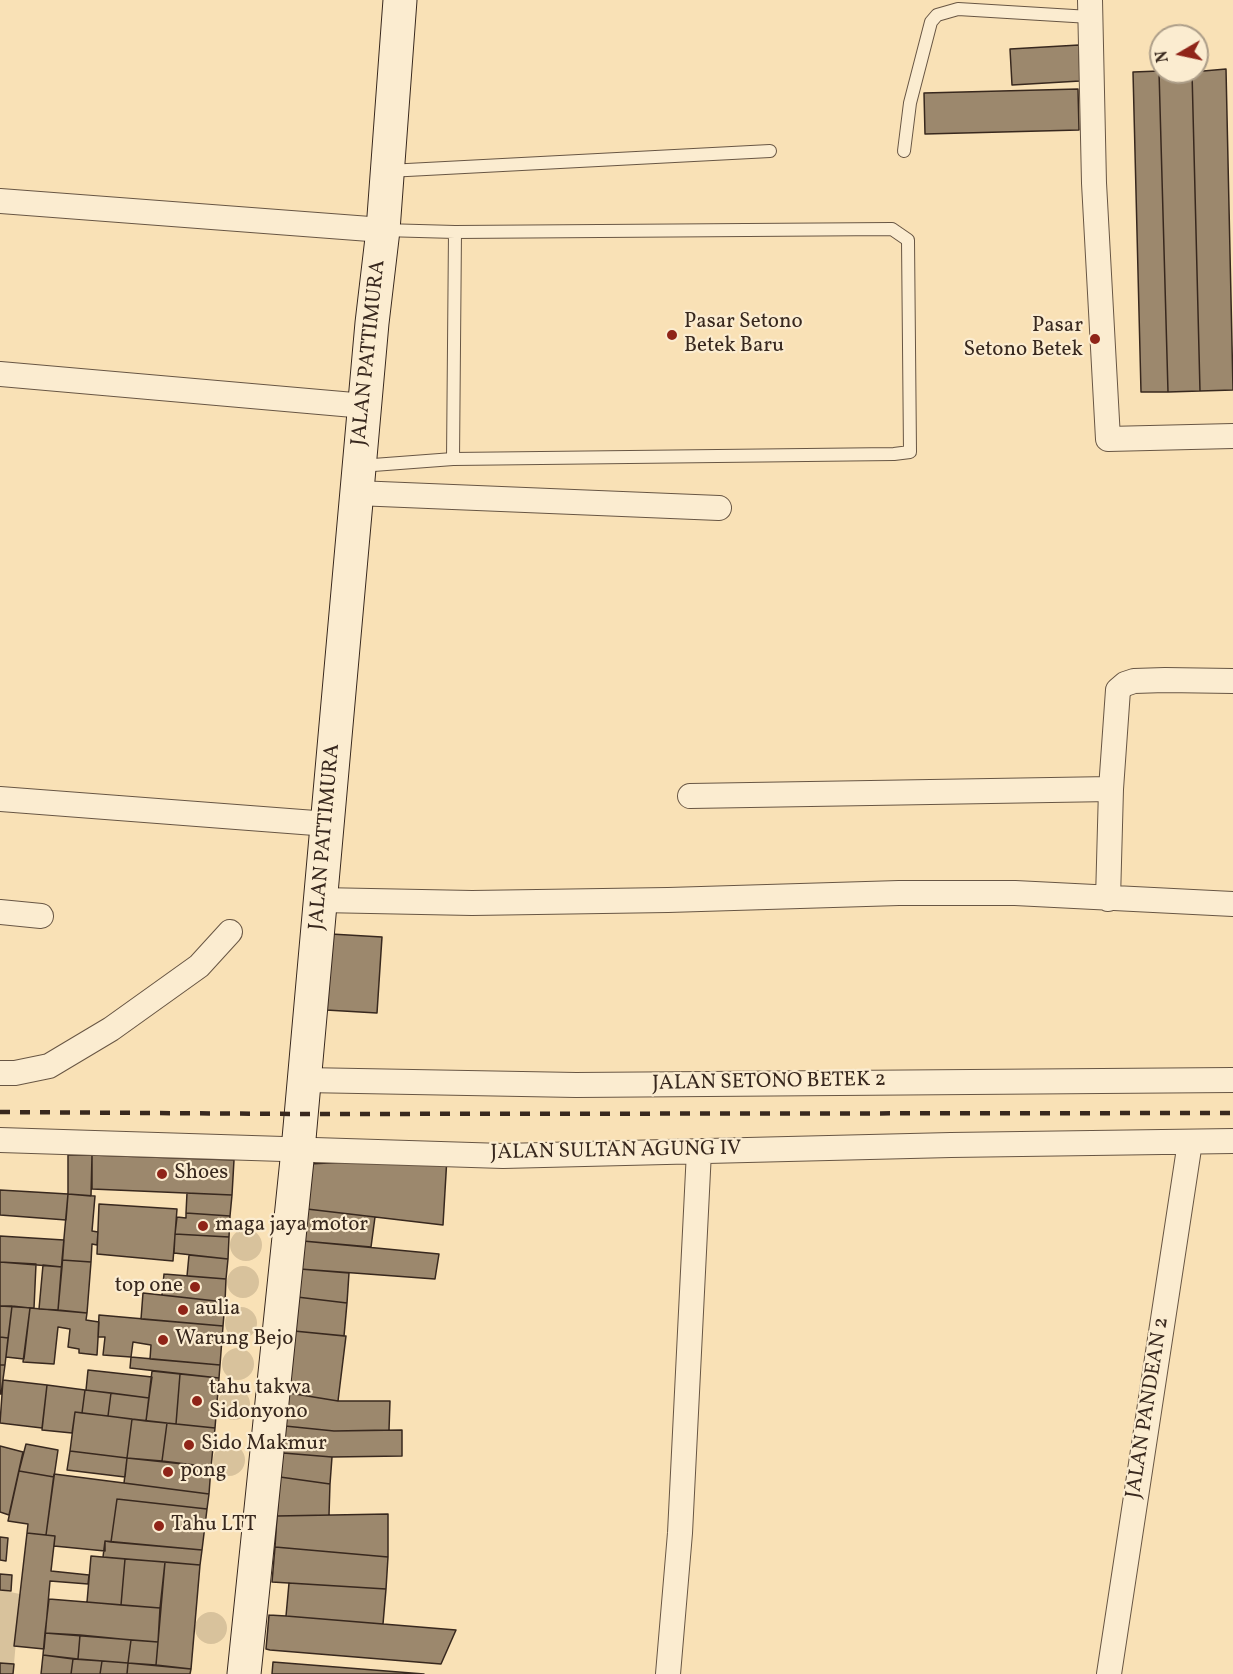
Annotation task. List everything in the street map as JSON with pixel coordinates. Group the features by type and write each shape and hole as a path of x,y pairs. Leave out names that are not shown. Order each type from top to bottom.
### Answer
{"main road":[{"name":"JALAN PATTIMURA","path":"244,1674 298,1150 358,480 383,230 400,0"}],"street":[{"path":"1090,9 1094,183 1108,439 1233,436"},
{"path":"0,201 383,230"},
{"path":"0,374 365,406"},
{"path":"358,480 719,507"},
{"path":"1108,899 1111,789 1117,693 1120,688 1134,681 1233,681"},
{"path":"690,796 1111,789"},
{"path":"0,799 328,824"},
{"path":"320,900 472,903 900,893 1015,893 1233,904"},
{"path":"0,912 41,916"},
{"path":"0,1073 49,1066 111,1029 199,966 230,932"},
{"name":"JALAN SETONO BETEK 2","path":"304,1080 576,1085 1233,1080"},
{"name":"JALAN SULTAN AGUNG IV","path":"0,1140 503,1156 1233,1141"},
{"name":"JALAN PANDEAN 2","path":"1109,1674 1190,1142"},
{"path":"668,1674 680,1533 699,1151"}],"lane":[{"path":"903,151 910,103 931,22 937,15 958,9 1090,9"},
{"path":"387,171 770,151"},
{"path":"358,480 453,459 910,452 908,240 892,229 454,232 383,230"},
{"path":"453,459 454,232"}],"shaded area":[{"path":"246,1229 257,1234 262,1245 257,1256 246,1261 235,1256 230,1245 235,1234"},
{"path":"243,1266 254,1271 259,1282 254,1293 243,1298 232,1293 227,1282 232,1271"},
{"path":"241,1307 252,1312 257,1323 252,1334 241,1339 230,1334 225,1323 230,1312"},
{"path":"238,1348 249,1353 254,1364 249,1375 238,1380 227,1375 222,1364 227,1353"},
{"path":"234,1388 245,1393 250,1404 245,1415 234,1420 223,1415 218,1404 223,1393"},
{"path":"229,1444 240,1449 245,1460 240,1471 229,1476 218,1471 213,1460 218,1449"},
{"path":"0,1590 20,1594 14,1664 0,1663"},
{"path":"211,1612 222,1617 227,1628 222,1639 211,1644 200,1639 195,1628 200,1617"}],"building":[{"path":"1079,45 1080,81 1012,85 1010,49"},
{"path":"1226,69 1233,390 1200,391 1192,84 1209,84 1209,70"},
{"path":"1149,71 1149,84 1159,84 1168,392 1141,392 1133,72"},
{"path":"1159,84 1192,84 1200,391 1168,392"},
{"path":"1078,89 1079,130 925,134 924,93"},
{"path":"331,934 382,937 377,1013 326,1010"},
{"path":"68,1155 92,1155 91,1196 68,1194"},
{"name":"Shoes","path":"92,1155 234,1160 232,1195 92,1189"},
{"path":"447,1157 443,1225 307,1209 309,1164"},
{"path":"0,1190 68,1194 66,1220 0,1215"},
{"path":"187,1193 232,1195 230,1216 186,1213"},
{"path":"68,1194 95,1196 92,1231 98,1232 97,1245 92,1244 91,1262 62,1260"},
{"path":"99,1204 177,1209 173,1261 97,1254"},
{"path":"307,1209 375,1217 371,1247 303,1241"},
{"name":"maga jaya motor","path":"186,1213 230,1216 229,1237 175,1234 177,1217 186,1218"},
{"path":"175,1234 229,1237 228,1259 174,1253"},
{"path":"0,1236 64,1240 62,1267 0,1262"},
{"path":"303,1241 439,1254 435,1279 300,1269"},
{"path":"189,1255 228,1259 226,1279 187,1276"},
{"path":"62,1260 91,1262 87,1313 58,1310"},
{"path":"0,1262 36,1264 34,1308 0,1306"},
{"path":"43,1265 62,1267 58,1310 39,1309"},
{"path":"300,1269 349,1273 347,1303 297,1297"},
{"name":"top one","path":"164,1274 226,1279 225,1302 162,1295"},
{"name":"aulia","path":"143,1293 225,1302 223,1326 141,1319"},
{"path":"297,1297 347,1303 344,1336 294,1331"},
{"path":"0,1306 12,1306 8,1338 0,1337"},
{"path":"12,1306 30,1308 24,1359 6,1357"},
{"path":"30,1308 87,1313 86,1320 99,1322 97,1355 79,1353 79,1349 68,1347 70,1329 58,1327 54,1364 23,1362"},
{"name":"Warung Bejo","path":"99,1315 223,1326 220,1365 150,1359 151,1345 133,1342 131,1357 103,1355 105,1337 98,1337"},
{"path":"294,1331 346,1336 338,1401 289,1393"},
{"path":"0,1337 8,1338 5,1365 0,1365"},
{"path":"131,1357 220,1365 219,1378 130,1368"},
{"path":"0,1365 5,1365 1,1394 0,1394"},
{"path":"88,1370 152,1377 149,1398 86,1390"},
{"path":"152,1371 180,1374 176,1424 146,1421"},
{"name":"tahu takwa Sidonyono","path":"180,1374 219,1378 215,1428 176,1424"},
{"path":"3,1380 47,1385 42,1428 0,1423"},
{"path":"47,1385 85,1390 82,1413 75,1412 72,1433 42,1430"},
{"path":"85,1390 111,1393 108,1416 82,1413"},
{"path":"111,1393 149,1398 146,1421 108,1416"},
{"path":"289,1393 338,1401 390,1401 389,1430 334,1431 285,1426"},
{"path":"75,1412 132,1419 127,1458 70,1451"},
{"path":"132,1419 167,1423 162,1461 127,1458"},
{"name":"Sido Makmur","path":"167,1423 215,1428 211,1467 162,1461"},
{"path":"285,1426 334,1431 402,1430 402,1456 332,1457 283,1453"},
{"path":"26,1444 58,1450 54,1477 19,1471"},
{"path":"0,1446 23,1452 9,1515 0,1512"},
{"path":"70,1451 127,1458 125,1477 67,1470"},
{"path":"283,1453 332,1457 330,1484 280,1477"},
{"name":"pong","path":"127,1458 211,1467 209,1494 124,1483"},
{"path":"19,1471 54,1477 46,1535 27,1533 28,1524 8,1521"},
{"path":"54,1474 209,1494 207,1509 117,1499 111,1542 105,1541 105,1551 54,1546 55,1536 46,1535"},
{"path":"280,1477 330,1484 329,1515 277,1516"},
{"name":"Tahu LTT","path":"117,1499 207,1509 202,1550 111,1542"},
{"path":"388,1514 388,1557 275,1547 277,1516"},
{"path":"27,1533 55,1536 51,1571 89,1575 88,1584 50,1581 44,1649 14,1646"},
{"path":"0,1537 8,1538 6,1561 0,1560"},
{"path":"105,1541 202,1550 200,1565 103,1557"},
{"path":"275,1547 388,1557 386,1589 272,1582"},
{"path":"91,1556 125,1559 121,1605 87,1602"},
{"path":"125,1559 165,1562 160,1608 121,1605"},
{"path":"165,1562 200,1565 191,1669 156,1665"},
{"path":"0,1574 12,1575 11,1591 0,1590"},
{"path":"289,1583 386,1589 383,1624 286,1616"},
{"path":"49,1599 160,1608 158,1642 45,1633"},
{"path":"269,1615 456,1630 441,1664 266,1649"},
{"path":"45,1633 80,1635 78,1659 43,1655"},
{"path":"80,1635 131,1640 128,1663 78,1659"},
{"path":"131,1640 158,1642 156,1665 128,1663"},
{"path":"43,1655 73,1659 71,1674 41,1674"},
{"path":"73,1659 102,1661 100,1674 71,1674"},
{"path":"102,1661 128,1663 127,1674 100,1674"},
{"path":"273,1662 424,1674 272,1674"},
{"path":"0,1663 14,1664 13,1674 0,1674"},
{"path":"128,1663 191,1669 190,1674 127,1674"}],"railway":[{"path":"0,1112 1233,1113"}],"place":[{"name":"Pasar Setono Betek Baru","path":"672,335"},
{"name":"Pasar Setono Betek","path":"1095,339"},
{"name":"Shoes","path":"162,1174"},
{"name":"maga jaya motor","path":"203,1226"},
{"name":"top one","path":"195,1287"},
{"name":"aulia","path":"183,1310"},
{"name":"Warung Bejo","path":"163,1340"},
{"name":"tahu takwa Sidonyono","path":"197,1401"},
{"name":"Sido Makmur","path":"189,1445"},
{"name":"pong","path":"168,1472"},
{"name":"Tahu LTT","path":"159,1526"}]}
